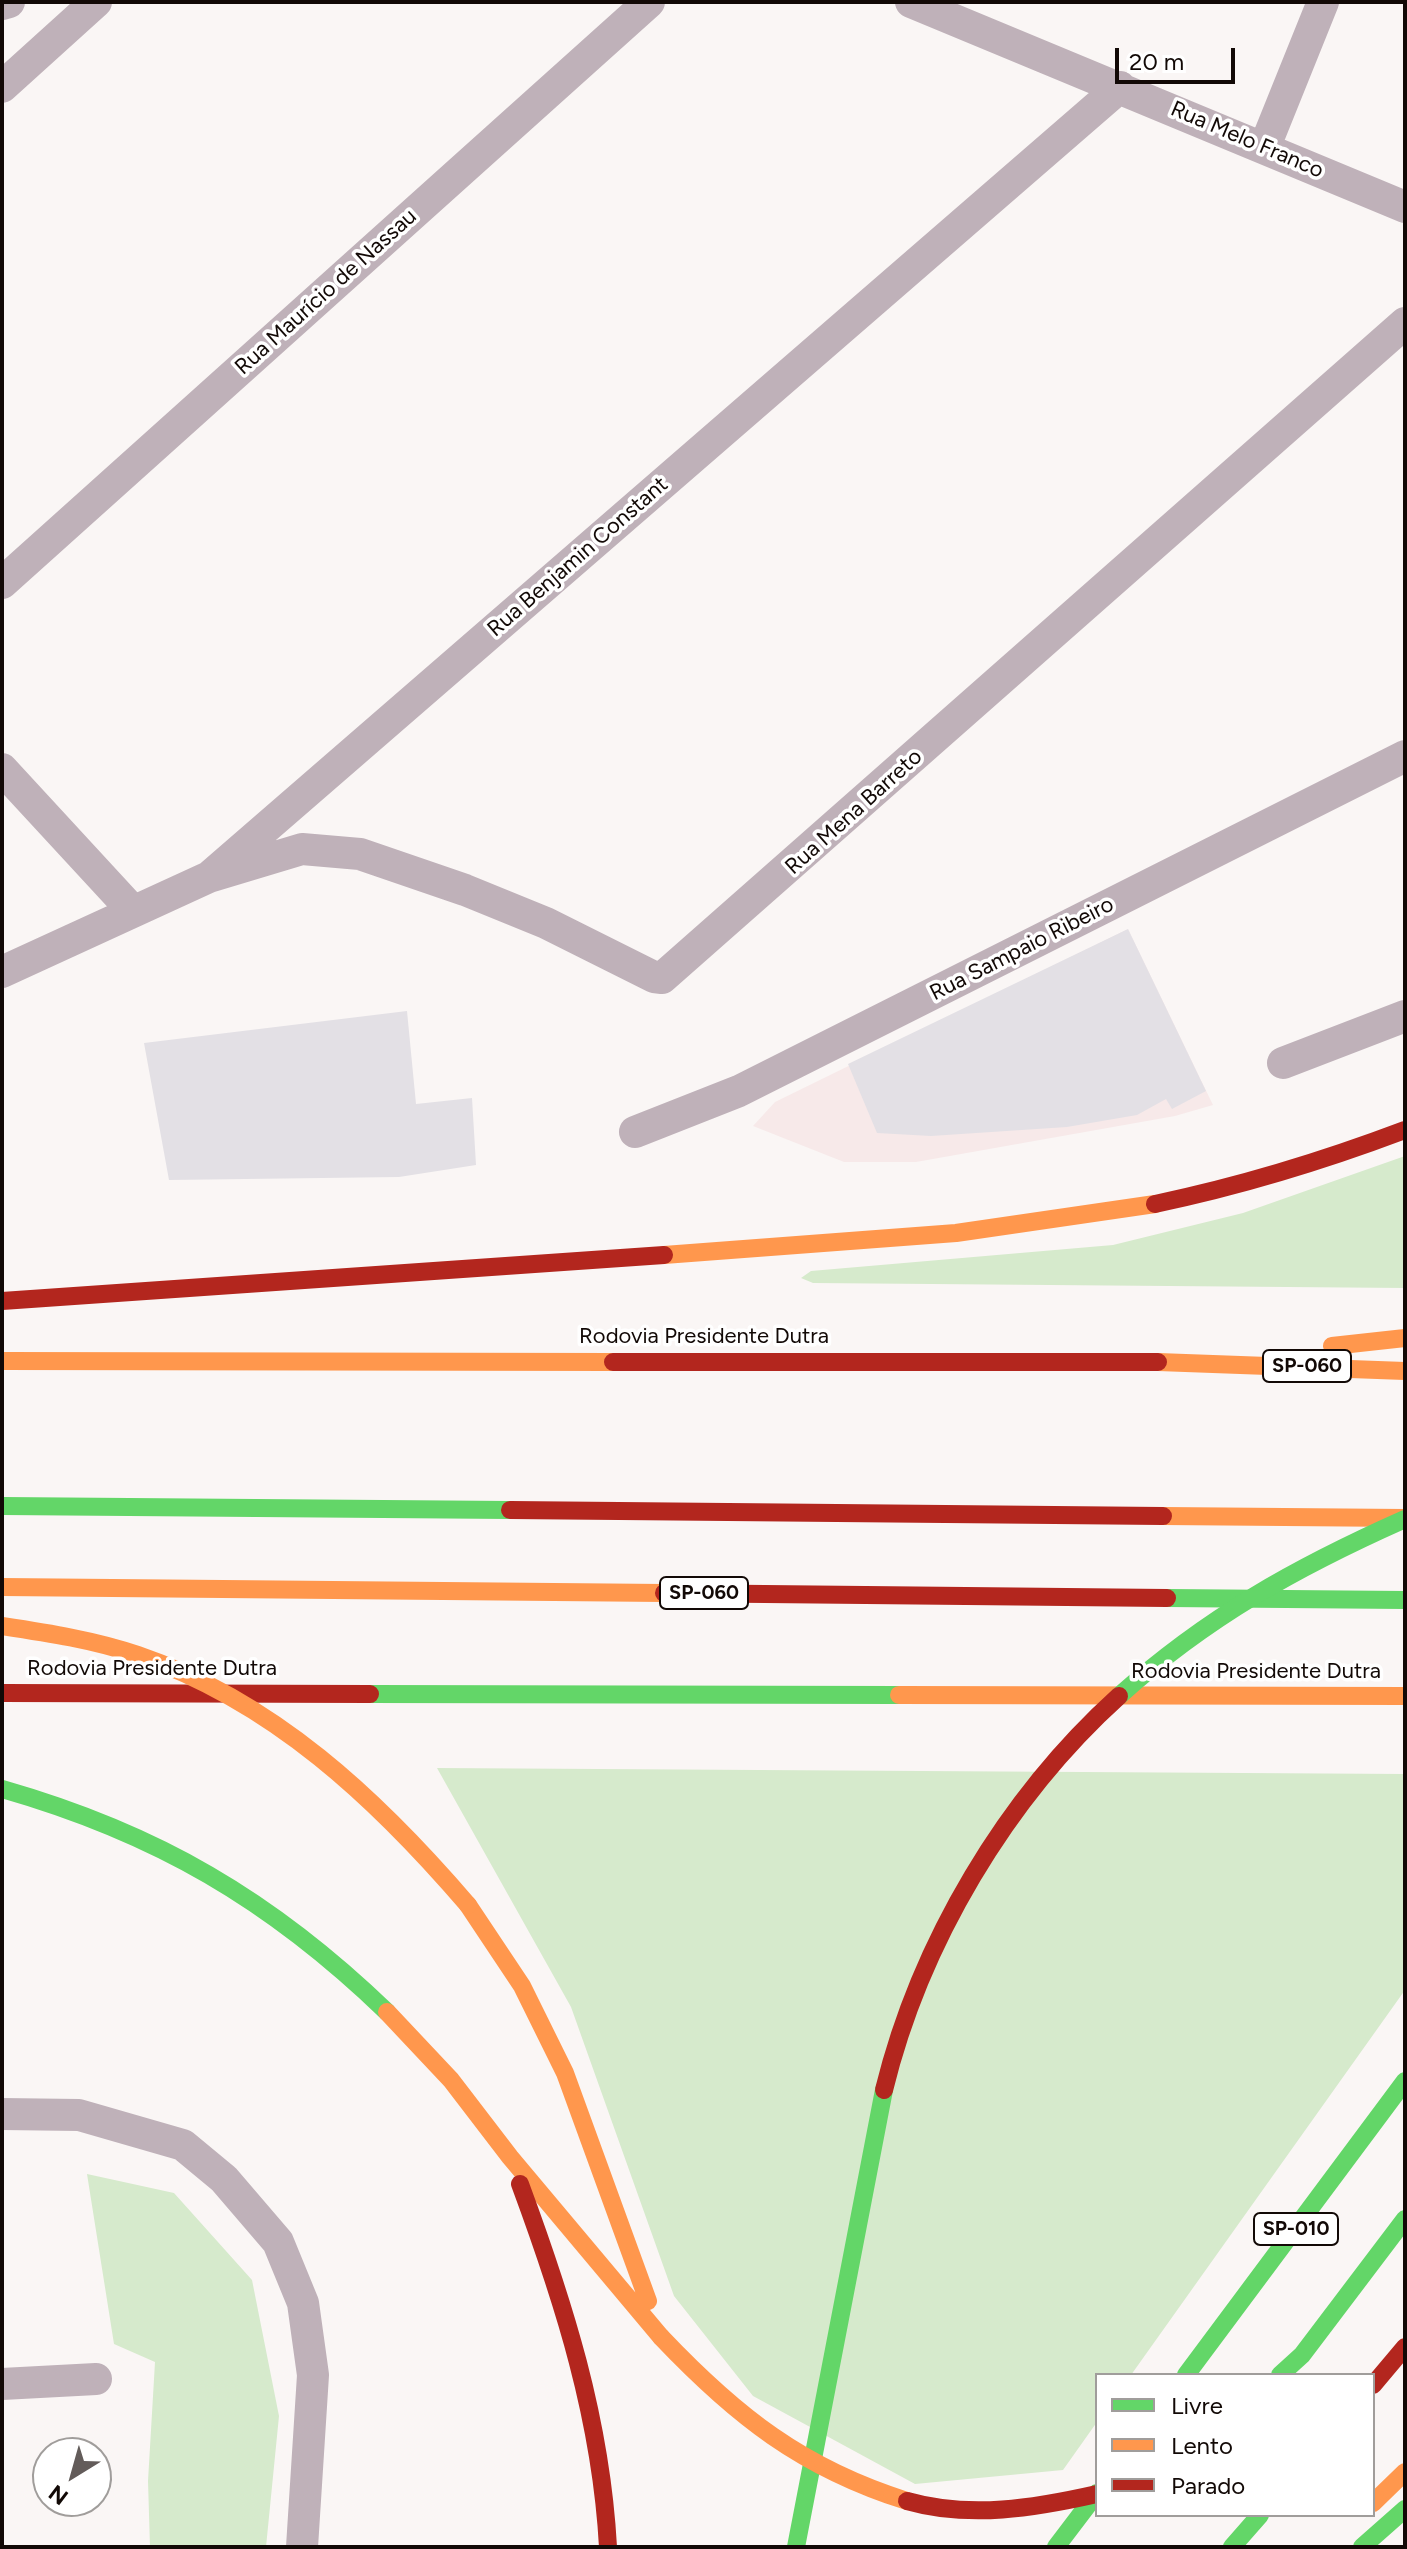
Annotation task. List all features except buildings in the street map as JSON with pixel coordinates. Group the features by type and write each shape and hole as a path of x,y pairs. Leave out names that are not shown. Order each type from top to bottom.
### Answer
{"highway":[{"path":"2,1301 965,1232 1145,1209 1339,1158 1405,1130"},
{"path":"1208,1362 1405,1338"},
{"name":"Rodovia Presidente Dutra","path":"2,1361 1208,1362 1405,1371"},
{"path":"2,1506 1405,1518"},
{"path":"796,2547 883,2093 925,1969 986,1854 1064,1749 1114,1697 1169,1650 1287,1571 1405,1518"},
{"name":"SP-060","path":"2,1587 1405,1600"},
{"path":"2,1626 129,1649 216,1688 309,1748 405,1831 468,1905 522,1986 560,2062 661,2337"},
{"name":"Rodovia Presidente Dutra","path":"2,1693 1405,1696"},
{"path":"2,1789 97,1816 167,1848 243,1893 312,1943 381,2007 451,2080 509,2156 617,2279 702,2384 741,2421 782,2452 857,2492 959,2518 1022,2513 1095,2494"},
{"name":"SP-010","path":"1187,2373 1405,2081"},
{"path":"509,2156 558,2282 595,2414 608,2547"},
{"path":"1282,2373 1302,2355 1405,2219"},
{"path":"1375,2383 1405,2347"},
{"path":"1375,2501 1405,2472"},
{"path":"1056,2547 1095,2496"},
{"path":"1362,2547 1405,2509"},
{"path":"1232,2547 1258,2517"},
{"path":"1342,2547 1357,2526"}],"street":[{"path":"2,4 9,2"},
{"path":"2,87 96,2"},
{"name":"Rua Maurício de Nassau","path":"2,583 649,2"},
{"name":"Rua Melo Franco","path":"911,2 1265,146 1405,207"},
{"path":"1265,146 1323,2"},
{"name":"Rua Benjamin Constant","path":"2,972 209,877 1120,87"},
{"name":"Rua Mena Barreto","path":"209,877 302,849 360,854 465,890 546,923 654,977 662,978 1405,323"},
{"name":"Rua Sampaio Ribeiro","path":"635,1132 739,1091 1405,756"},
{"path":"2,769 132,910"},
{"path":"1283,1063 1405,1016"},
{"path":"2,2114 79,2115 183,2145 224,2179 278,2242 303,2303 313,2375 302,2547"},
{"path":"2,2384 96,2379"}],"shaded area":[{"path":"1128,929 1213,1105 1175,1116 916,1162 844,1162 753,1126 775,1102"}],"green space":[{"path":"1405,1156 1405,1288 813,1283 801,1278 811,1271 1113,1245 1243,1213"},
{"path":"437,1768 1405,1774 1405,1990 1132,2373 1095,2373 1095,2425 1063,2470 915,2484 753,2396 674,2296 571,2007"},
{"path":"87,2174 174,2193 252,2280 279,2416 266,2547 150,2547 148,2481 155,2362 114,2344"}],"traffic: fast":[{"path":"2,1506 510,1510"},
{"path":"1119,1696 1186,1642 1254,1596 1327,1556 1405,1519"},
{"path":"1167,1598 1405,1600"},
{"path":"370,1694 899,1695"},
{"path":"2,1789 111,1827 209,1875 300,1936 387,2012"},
{"path":"1187,2373 1405,2081"},
{"path":"796,2547 884,2090"},
{"path":"1282,2373 1302,2355 1405,2219"},
{"path":"1056,2547 1095,2496"},
{"path":"1362,2547 1405,2509"},
{"path":"1232,2547 1258,2517"}],"traffic: slow":[{"path":"664,1255 956,1233 1155,1204"},
{"path":"1332,1346 1405,1338"},
{"path":"2,1361 613,1362"},
{"path":"1158,1362 1405,1371"},
{"path":"1163,1516 1405,1518"},
{"path":"2,1587 664,1593"},
{"path":"2,1626 71,1638 138,1655 234,1699 278,1726 359,1791 468,1905"},
{"path":"899,1695 1405,1696"},
{"path":"468,1905 522,1986 565,2073 648,2301"},
{"path":"387,2012 451,2080 510,2157 661,2337"},
{"path":"661,2337 716,2391 773,2436 835,2473 907,2501"},
{"path":"1375,2501 1405,2472"}],"traffic: jam":[{"path":"1155,1204 1282,1172 1405,1130"},
{"path":"2,1301 664,1255"},
{"path":"613,1362 1158,1362"},
{"path":"510,1510 1163,1516"},
{"path":"664,1593 1167,1598"},
{"path":"2,1693 370,1694"},
{"path":"884,2090 920,1981 944,1928 973,1876 1004,1827 1040,1780 1078,1736 1119,1696"},
{"path":"520,2184 565,2317 589,2407 608,2547"},
{"path":"1375,2383 1405,2347"},
{"path":"907,2501 955,2509 1002,2510 1095,2494"}]}
